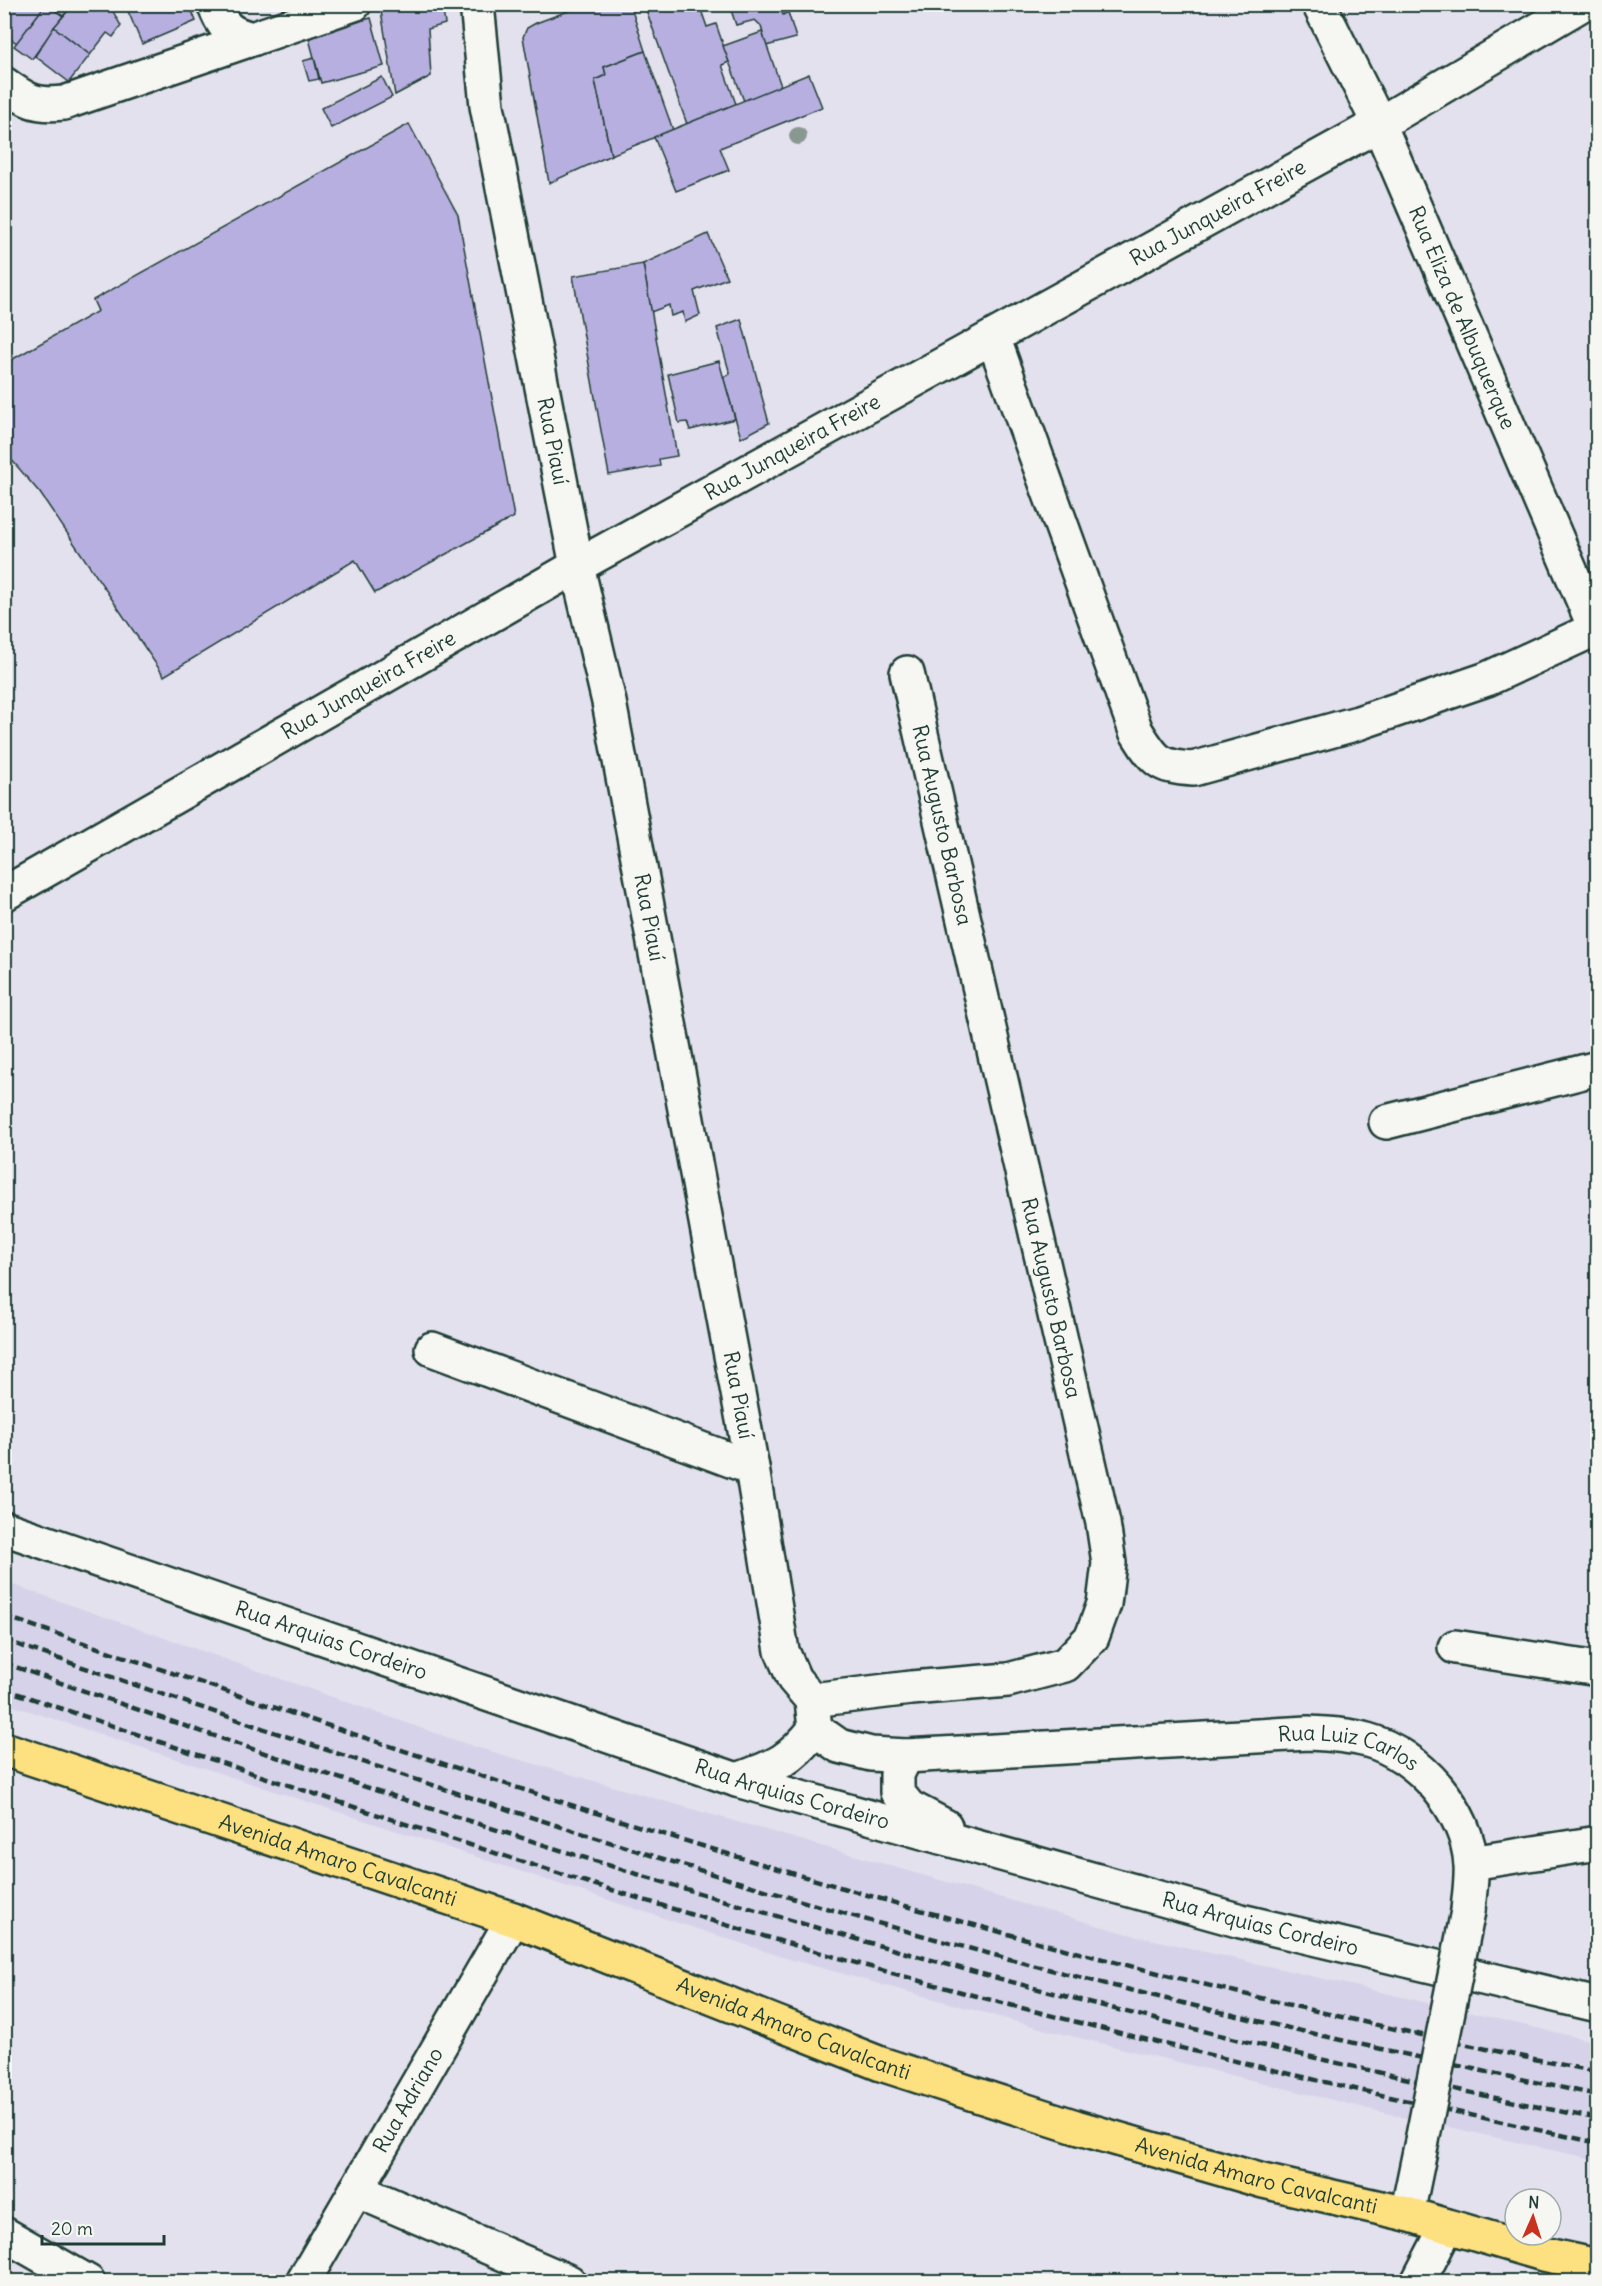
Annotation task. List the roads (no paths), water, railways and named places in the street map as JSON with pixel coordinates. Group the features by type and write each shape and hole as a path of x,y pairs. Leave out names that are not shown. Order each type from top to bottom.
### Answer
{"main road":[{"name":"Avenida Amaro Cavalcanti","path":"4,1749 513,1919 892,2067 1076,2127 1263,2181 1407,2214 1543,2254 1598,2266"}],"street":[{"path":"214,4 223,26 235,34 252,39"},
{"path":"4,84 22,98 42,105 64,103 354,4"},
{"name":"Rua Piauí","path":"477,4 487,106 577,566 609,702 752,1468 782,1651 794,1679 814,1714"},
{"name":"Rua Eliza de Albuquerque","path":"1319,4 1379,124 1595,621"},
{"name":"Rua Junqueira Freire","path":"4,894 577,566 1379,124 1582,4"},
{"path":"993,337 1136,731 1153,759 1171,768 1193,769 1358,723 1486,679 1595,621"},
{"name":"Rua Augusto Barbosa","path":"814,1714 911,1688 1008,1680 1065,1665 1092,1637 1104,1604 1109,1563 1098,1500 907,673"},
{"path":"1386,1122 1598,1068"},
{"path":"432,1349 752,1468"},
{"name":"Rua Arquias Cordeiro","path":"4,1528 737,1780 1241,1921 1598,2005"},
{"path":"1455,1647 1598,1669"},
{"path":"737,1780 770,1768 797,1752 814,1714"},
{"name":"Rua Luiz Carlos","path":"814,1714 838,1746 871,1754 906,1756 1308,1733 1338,1734 1370,1741 1399,1755 1447,1796 1459,1821 1471,1863 1468,1911 1407,2214"},
{"path":"906,1756 897,1774 897,1792 909,1807 1024,1861"},
{"path":"1471,1863 1598,1843"},
{"name":"Rua Adriano","path":"303,2282 513,1919"},
{"path":"356,2190 569,2282"},
{"path":"1418,2282 1447,2226"},
{"path":"4,2234 88,2282"}],"railway":[{"path":"4,1616 474,1774 830,1884 1029,1940 1191,1981 1434,2038 1598,2072"},
{"path":"4,1640 508,1810 909,1932 1203,2008 1598,2095"},
{"path":"4,1663 231,1742 458,1817 802,1923 1001,1979 1171,2023 1341,2064 1598,2119"},
{"path":"4,1689 482,1849 844,1959 1044,2014 1202,2053 1598,2143"}]}
